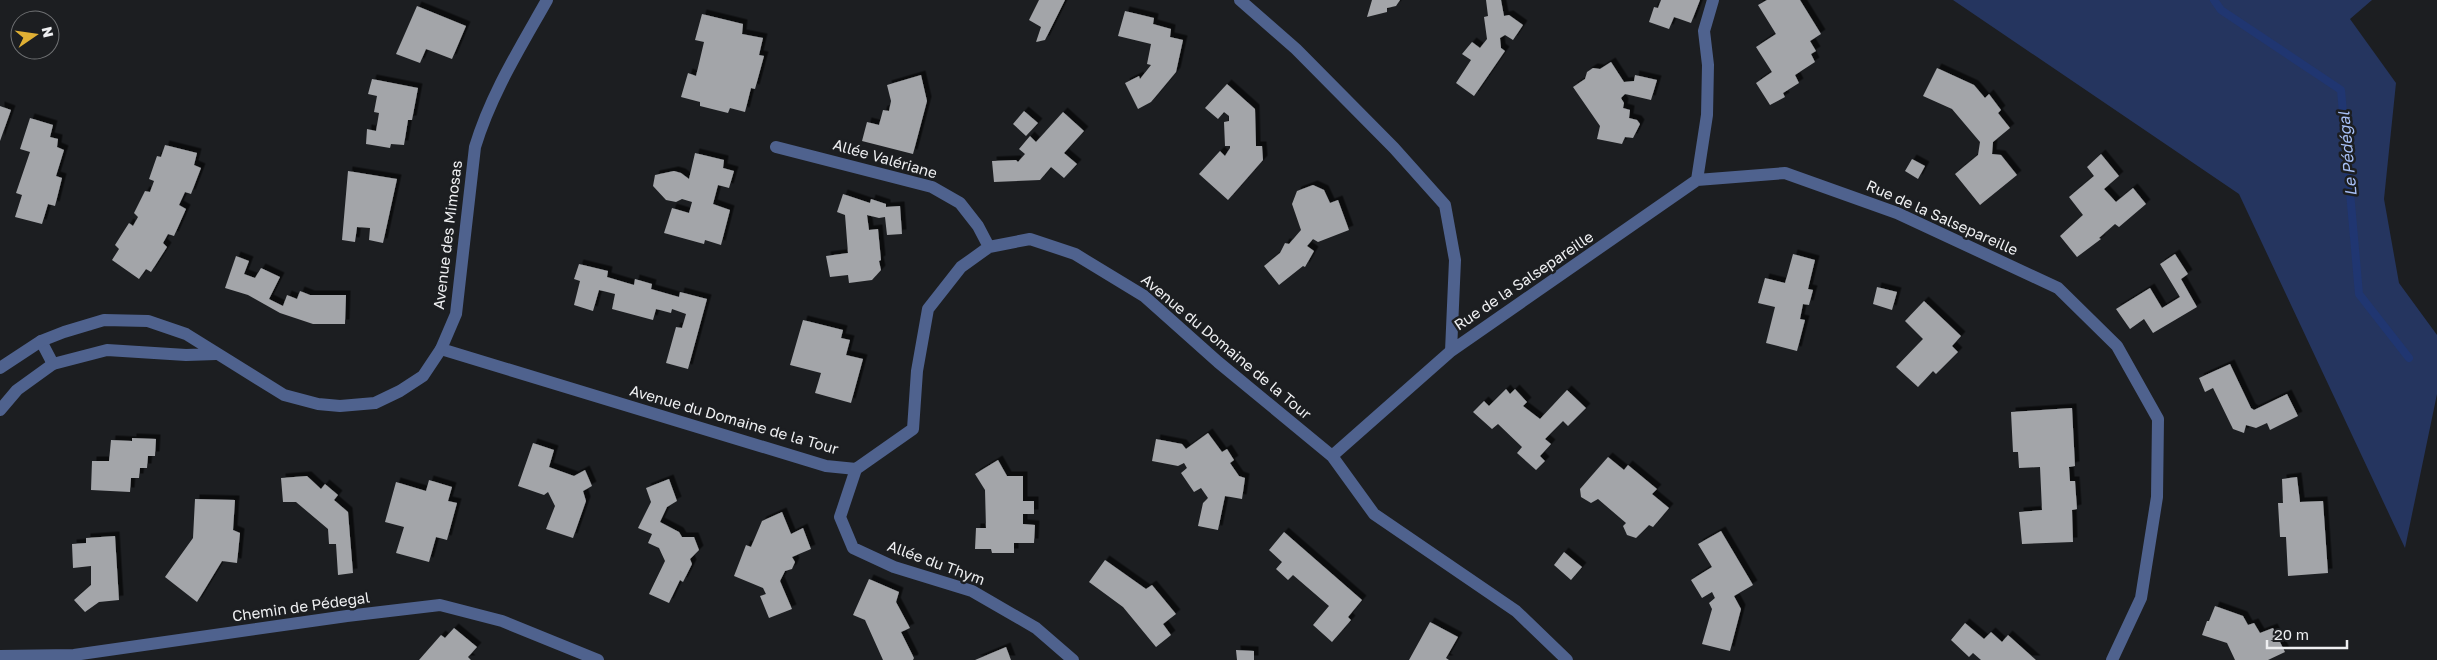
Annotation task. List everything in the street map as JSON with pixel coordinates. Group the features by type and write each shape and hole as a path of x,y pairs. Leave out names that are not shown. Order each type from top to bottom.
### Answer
{"street":[{"name":"Avenue des Mimosas","path":"0,368 41,341 104,320 148,321 186,334 284,394 318,404 353,406 375,403 400,391 423,376 441,350 456,314 475,147 480,129 493,96 547,0"},
{"name":"Rue de la Salsepareille","path":"1240,0 1296,49 1394,148 1445,205 1455,260 1451,351"},
{"path":"1697,180 1708,115 1708,65 1704,31 1712,0"},
{"name":"Allée Valériane","path":"776,147 932,187 960,203 978,226 989,247"},
{"name":"Rue de la Salsepareille","path":"1332,456 1451,351 1697,180 1786,173 1897,213 2058,288 2117,346 2158,419 2157,488 2141,598 2112,660"},
{"name":"Avenue du Domaine de la Tour","path":"441,350 826,466 856,469 913,429 917,371 928,309 961,267 989,247 1030,239 1075,254 1144,296 1218,362 1332,456 1374,514 1516,611 1567,660"},
{"path":"41,341 52,364"},
{"path":"0,410 17,390 52,364 107,350 186,355 216,354"},
{"name":"Allée du Thym","path":"856,469 840,516 853,548 894,567 972,591 1036,628 1073,660"},
{"name":"Chemin de Pédegal","path":"0,656 74,655 347,616 440,606 502,621 574,655 598,660"}],"shaded area":[{"path":"1953,0 2372,0 2350,19 2396,83 2384,199 2399,283 2437,335 2437,394 2405,548 2239,194"}],"building":[{"path":"1039,0 1065,0 1045,40 1036,42 1041,27 1029,20"},
{"path":"1372,0 1400,0 1396,6 1387,8 1387,12 1367,17"},
{"path":"1486,0 1501,0 1504,16 1509,15 1523,25 1513,40 1505,35 1500,38 1501,48 1505,51 1474,96 1456,83 1471,60 1462,54 1472,42 1480,48 1487,39 1484,17 1488,16"},
{"path":"1661,0 1700,0 1691,23 1674,17 1669,29 1649,22 1654,7 1658,8"},
{"path":"1767,0 1800,0 1821,34 1810,41 1816,51 1811,54 1815,62 1795,75 1799,83 1783,93 1785,97 1770,105 1756,83 1772,72 1756,47 1776,34 1758,5"},
{"path":"417,6 466,26 452,59 426,49 420,63 396,54"},
{"path":"1125,11 1154,18 1153,24 1171,29 1170,37 1183,40 1176,72 1151,102 1138,109 1125,83 1139,76 1140,79 1151,65 1147,64 1151,44 1118,36"},
{"path":"702,14 743,24 742,34 763,38 759,55 764,56 755,89 751,88 745,112 730,108 728,113 700,106 700,102 681,97 688,73 696,76 704,42 695,40"},
{"path":"1611,62 1624,82 1634,81 1635,75 1657,80 1651,100 1625,94 1621,98 1624,103 1623,108 1630,110 1629,118 1637,120 1640,124 1633,138 1625,137 1622,144 1597,139 1600,126 1573,87 1585,79 1587,72 1593,68 1600,69"},
{"path":"1937,68 1974,85 1985,98 1989,94 2001,110 1998,113 2010,128 1993,142 1992,154 2001,155 2017,175 1980,205 1955,174 1978,155 1980,142 1952,109 1923,96"},
{"path":"921,75 927,101 913,154 862,141 867,122 879,125 883,110 889,111 891,101 887,85"},
{"path":"372,79 418,88 412,120 408,120 404,145 391,144 390,148 366,144 367,129 376,131 379,113 374,112 377,96 368,94"},
{"path":"1227,84 1255,109 1256,146 1262,146 1263,160 1228,200 1199,174 1220,151 1225,156 1230,148 1230,146 1225,146 1224,122 1229,121 1229,116 1224,112 1218,119 1205,108"},
{"path":"0,106 11,110 0,141"},
{"path":"1024,111 1038,123 1026,136 1013,124"},
{"path":"1063,112 1084,131 1064,153 1077,164 1064,178 1051,167 1040,180 994,182 992,161 1016,160 1018,162 1025,154 1019,149 1030,136 1036,142"},
{"path":"30,118 53,125 50,137 58,139 57,147 64,150 56,176 62,178 55,206 48,204 42,224 15,217 22,195 16,193 30,152 20,149"},
{"path":"165,145 197,153 194,165 201,168 191,194 185,192 179,205 186,209 174,236 168,234 163,243 167,247 151,272 146,269 139,279 112,260 119,249 115,245 129,223 133,226 138,217 134,213 145,191 150,192 154,181 149,179 157,156 161,157"},
{"path":"695,153 724,160 723,168 734,171 729,188 718,185 713,204 730,210 721,245 705,240 704,244 664,233 672,208 689,213 692,202 682,199 676,202 666,200 653,186 655,175 674,171 681,173 689,179"},
{"path":"2101,154 2119,176 2104,189 2116,202 2133,188 2146,204 2119,227 2115,224 2099,238 2101,239 2077,257 2060,236 2083,215 2069,197 2094,176 2087,167"},
{"path":"1912,159 1925,166 1918,179 1905,171"},
{"path":"348,171 397,179 383,243 369,240 370,228 357,227 355,242 342,240"},
{"path":"1313,185 1324,190 1330,203 1338,200 1349,230 1318,242 1313,239 1307,246 1314,251 1305,267 1303,266 1279,285 1264,266 1280,253 1285,243 1289,244 1301,230 1292,204 1297,191"},
{"path":"843,194 870,203 871,199 886,204 886,207 900,206 902,234 887,235 885,217 879,218 867,215 869,230 878,229 881,260 879,261 881,270 872,280 849,283 848,275 830,277 826,256 848,253 845,215 837,212"},
{"path":"1793,254 1815,260 1808,289 1813,290 1809,305 1803,304 1800,319 1805,320 1797,351 1766,343 1775,307 1758,303 1765,278 1785,283"},
{"path":"2175,254 2188,274 2181,279 2197,307 2153,333 2144,319 2130,329 2116,309 2150,288 2162,308 2180,297 2160,264"},
{"path":"236,256 249,261 244,274 255,278 261,268 280,277 269,299 283,306 287,295 297,299 300,291 310,295 346,295 345,324 313,324 280,313 248,295 225,288"},
{"path":"579,264 608,271 607,277 634,285 635,279 652,284 651,289 679,297 680,292 707,299 688,369 666,363 676,327 682,328 686,314 672,309 671,313 656,309 653,320 612,309 615,294 599,290 593,311 574,305 580,281 574,279"},
{"path":"1877,287 1897,292 1892,310 1873,304"},
{"path":"1924,301 1961,336 1952,346 1958,352 1936,374 1933,371 1918,387 1896,367 1923,339 1905,321"},
{"path":"803,320 843,330 841,338 850,340 846,355 863,359 851,403 815,393 821,373 790,365"},
{"path":"2230,364 2251,408 2254,410 2287,394 2298,416 2270,430 2267,423 2256,428 2246,425 2244,433 2233,429 2213,388 2205,392 2199,378"},
{"path":"1506,389 1510,394 1515,389 1527,402 1523,406 1540,419 1567,390 1586,408 1568,426 1563,421 1545,439 1551,444 1540,456 1545,461 1536,470 1517,453 1522,447 1498,424 1492,429 1473,412 1484,401 1489,406"},
{"path":"2072,408 2075,466 2069,467 2070,481 2075,481 2077,509 2072,510 2073,542 2022,544 2019,512 2042,510 2040,467 2019,468 2018,452 2013,452 2011,412"},
{"path":"1208,433 1222,452 1227,449 1234,460 1230,463 1239,476 1245,478 1242,499 1225,496 1218,530 1198,526 1203,503 1208,498 1201,488 1194,492 1181,473 1187,468 1184,463 1178,466 1152,461 1156,439 1182,444 1186,449"},
{"path":"132,438 156,439 155,456 148,456 147,468 140,468 139,478 131,478 130,492 91,490 92,461 109,461 111,440 132,441"},
{"path":"533,443 554,450 549,467 574,476 585,470 592,486 583,491 586,501 573,538 546,529 555,506 548,492 544,495 518,486"},
{"path":"1608,457 1624,470 1628,465 1657,489 1652,494 1669,508 1653,527 1649,525 1636,538 1627,535 1623,526 1626,523 1598,499 1591,503 1581,497 1580,489"},
{"path":"998,460 1007,476 1023,476 1023,501 1034,501 1034,514 1023,514 1023,524 1035,525 1034,543 1014,543 1014,553 992,553 991,549 975,549 976,528 986,528 985,490 975,474"},
{"path":"307,476 321,489 325,484 338,495 334,500 348,512 353,573 338,575 336,544 329,544 328,529 296,502 283,502 281,478"},
{"path":"2297,477 2300,502 2323,501 2328,573 2288,576 2286,537 2280,537 2278,503 2283,503 2282,479"},
{"path":"669,479 677,501 667,507 660,522 679,532 682,537 694,537 699,550 690,559 692,564 683,582 680,580 669,603 649,594 665,561 659,548 648,543 652,534 638,528 651,502 646,488"},
{"path":"429,480 452,487 448,501 457,503 447,540 436,537 429,562 396,553 404,527 385,522 396,482 426,491"},
{"path":"195,499 235,500 233,530 240,533 237,563 222,561 197,602 165,577 193,538"},
{"path":"782,512 791,534 803,528 811,549 792,557 795,562 792,569 785,571 780,581 792,609 769,618 760,596 766,594 763,588 734,576 746,545 751,547 762,521"},
{"path":"1721,531 1753,585 1734,596 1741,609 1730,651 1702,644 1712,609 1709,603 1715,598 1712,592 1702,598 1691,580 1712,567 1698,544"},
{"path":"1284,532 1362,600 1348,617 1351,620 1332,642 1313,625 1329,606 1293,575 1288,580 1276,569 1282,562 1269,550"},
{"path":"115,536 119,600 99,602 85,612 74,600 91,585 91,566 73,568 72,544 86,543 86,538"},
{"path":"1564,552 1582,567 1571,580 1554,565"},
{"path":"1105,560 1146,589 1152,585 1176,614 1163,624 1171,635 1156,647 1123,607 1089,582"},
{"path":"869,579 899,592 896,602 910,628 901,632 914,658 913,660 883,660 865,620 853,615"},
{"path":"2215,606 2243,616 2248,625 2254,623 2260,633 2273,628 2285,652 2268,660 2235,660 2227,643 2202,635"},
{"path":"1430,622 1458,637 1446,658 1449,660 1409,660"},
{"path":"1965,623 1984,639 1991,632 2002,642 2008,635 2036,660 1981,660 1973,653 1969,657 1951,640"},
{"path":"454,628 477,647 468,657 471,660 419,660 441,635 445,638"},
{"path":"1006,647 1011,660 975,660"},
{"path":"1236,650 1254,651 1254,660 1237,660"}],"waterway":[{"name":"Le Pédégal","path":"2214,0 2221,10 2341,90 2359,294 2409,358"}]}
